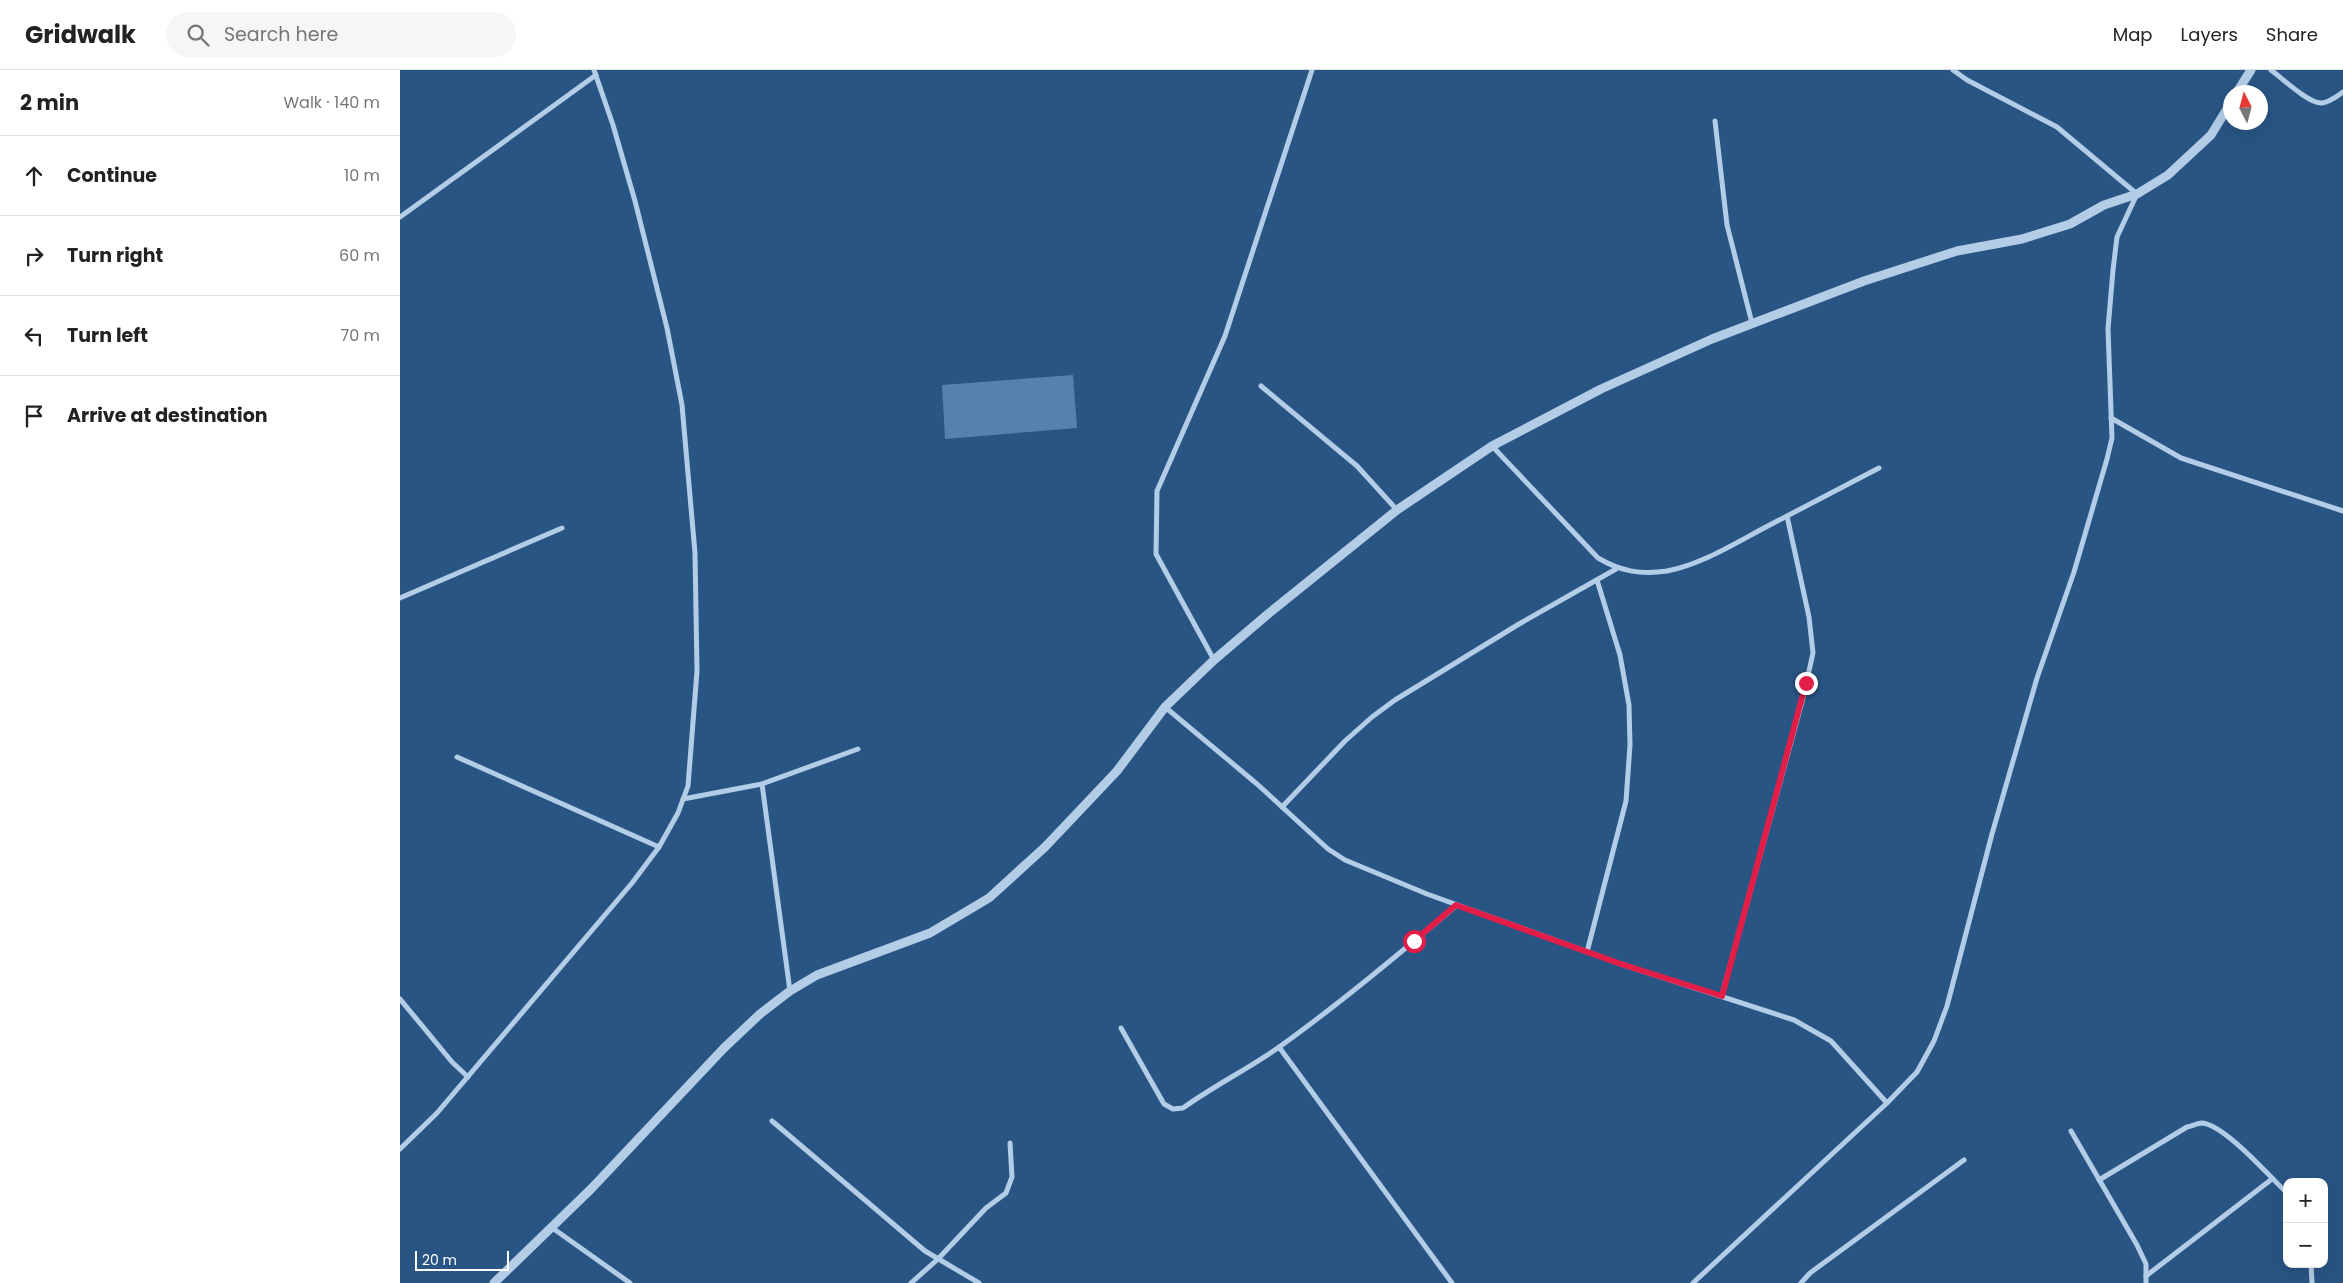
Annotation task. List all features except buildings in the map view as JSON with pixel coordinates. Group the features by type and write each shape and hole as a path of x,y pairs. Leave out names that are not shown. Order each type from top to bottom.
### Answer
{"street":[{"path":"1214,660 1156,554 1157,491 1225,336 1312,70"},
{"path":"1953,70 1967,80 2057,127 2137,194"},
{"path":"2241,85 2251,70"},
{"path":"2272,70 2308,98 2320,104 2331,101 2343,92"},
{"path":"400,217 595,72 616,135 653,268 682,405 694,544 697,671 688,786 659,847 632,883 468,1077 437,1113 400,1149"},
{"path":"494,1283 591,1189 724,1048 760,1014 790,991 817,975 930,933 989,898 1045,847 1117,771 1165,707 1214,660 1397,510 1492,446 1601,389 1712,339 1864,281 1957,251 2022,238 2070,224 2104,206 2137,194 2168,175 2211,135 2223,115"},
{"path":"1715,121 1727,225 1752,323"},
{"path":"1693,1283 1887,1103 1917,1072 1934,1041 1947,1006 2026,714 2074,572 2107,459 2112,438 2108,329 2113,270 2117,238 2137,194"},
{"path":"1261,386 1357,466 1397,510"},
{"path":"2111,418 2181,458 2343,511"},
{"path":"1492,446 1598,558 1616,569 1639,572 1667,571 1694,562 1729,546 1879,468"},
{"path":"1722,996 1803,698 1812,653 1809,617 1787,516"},
{"path":"400,598 562,528"},
{"path":"1282,807 1345,741 1395,700 1519,624 1616,569"},
{"path":"1587,952 1626,801 1630,745 1629,705 1620,655 1597,580"},
{"path":"1165,707 1328,849 1345,860 1456,905 1587,952 1794,1020 1831,1041 1887,1103"},
{"path":"683,799 762,784 858,749"},
{"path":"457,757 659,847"},
{"path":"762,784 790,991"},
{"path":"1121,1028 1164,1104 1173,1109 1183,1108 1279,1047 1372,977 1456,905"},
{"path":"400,999 452,1062 468,1077"},
{"path":"1279,1047 1452,1283"},
{"path":"772,1121 938,1259 978,1283"},
{"path":"2099,1180 2187,1127 2202,1123 2216,1128 2235,1142 2283,1189"},
{"path":"2070,1131 2146,1264 2146,1283"},
{"path":"911,1283 938,1259 986,1208 1006,1193 1012,1177 1010,1143"},
{"path":"1801,1283 1810,1273 1964,1160"},
{"path":"2146,1276 2272,1179"},
{"path":"551,1226 630,1283"},
{"path":"2310,1268 2312,1283"}],"route":[{"path":"1414,941 1456,905 1621,964 1722,996 1806,683"}]}
